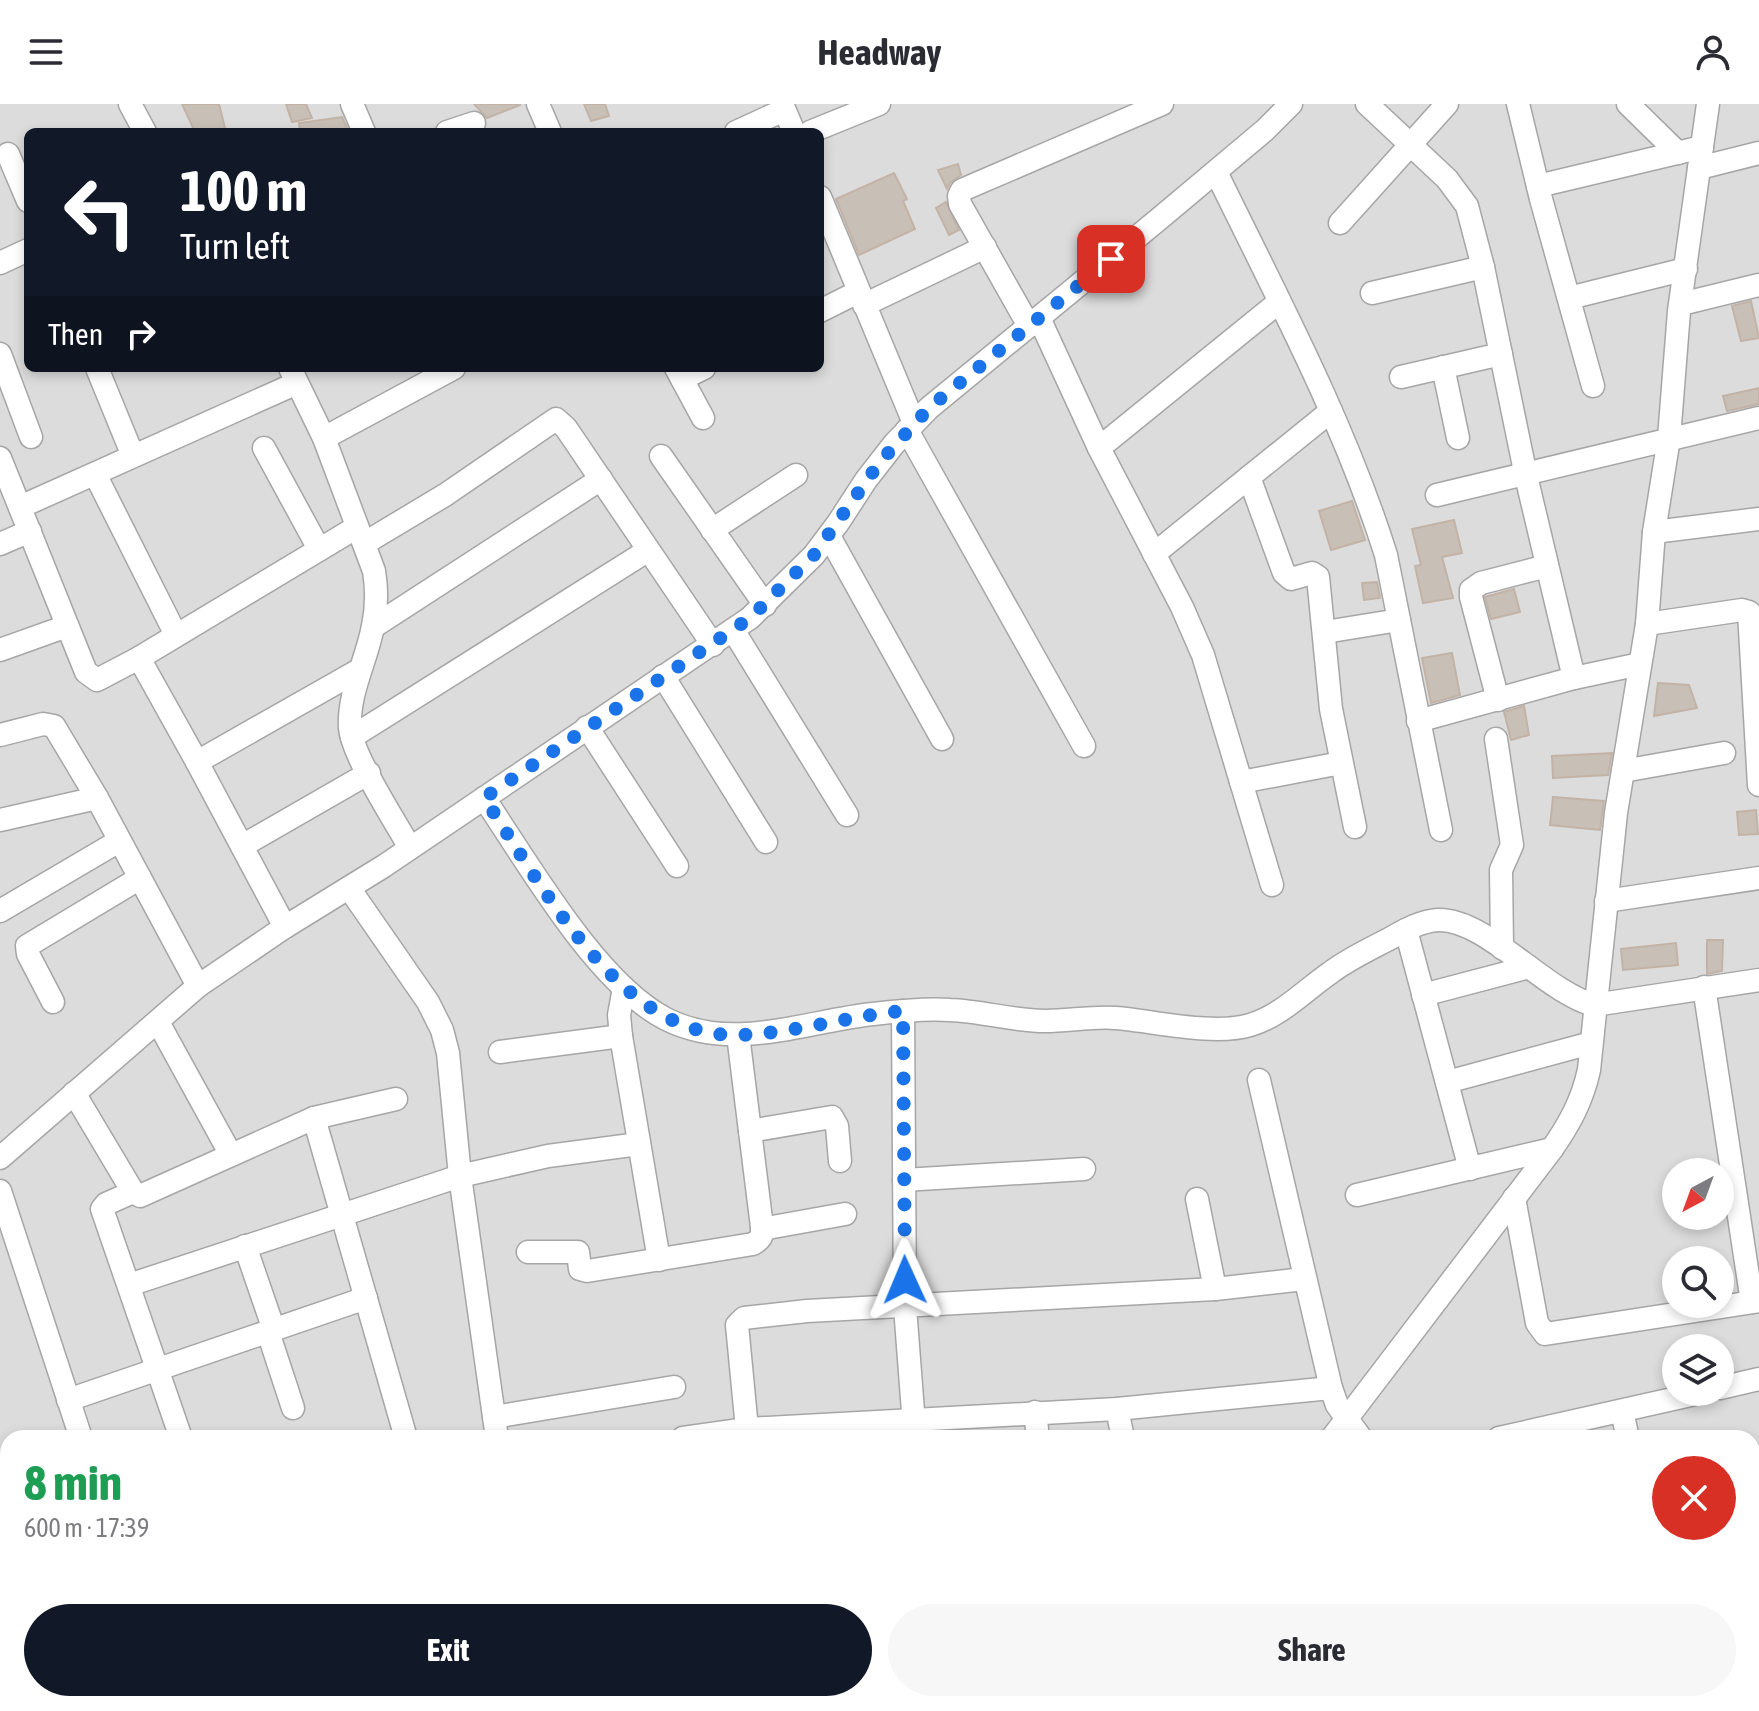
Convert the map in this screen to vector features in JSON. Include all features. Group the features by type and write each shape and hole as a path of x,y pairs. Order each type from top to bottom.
{"street":[{"path":"130,104 143,128"},
{"path":"352,104 362,128"},
{"path":"538,104 548,128"},
{"path":"820,128 879,104"},
{"path":"1162,104 962,190 960,204 1034,322 1182,607 1203,655 1272,885"},
{"path":"0,1158 198,986 713,645 765,605 829,536 866,480 910,427 944,394 1216,172 1291,104"},
{"path":"1367,104 1460,193 1472,220 1526,476 1574,678"},
{"path":"1340,223 1447,104"},
{"path":"1518,104 1593,386"},
{"path":"1628,104 1678,153"},
{"path":"1338,1430 1552,1149 1583,1098 1589,1070 1623,771 1647,624 1654,532 1669,438 1681,304 1708,104"},
{"path":"744,128 783,107 792,128"},
{"path":"459,128 474,123"},
{"path":"1538,186 1678,153 1701,158 1759,153"},
{"path":"8,154 24,192"},
{"path":"1216,172 1331,411 1372,512 1386,555 1441,830"},
{"path":"824,207 910,427 1084,746"},
{"path":"824,310 861,299 985,247"},
{"path":"0,263 24,252"},
{"path":"1372,293 1483,267"},
{"path":"1569,298 1686,269"},
{"path":"1681,304 1759,285"},
{"path":"1099,448 1279,302"},
{"path":"0,354 31,437"},
{"path":"1401,377 1501,354"},
{"path":"1443,367 1458,438"},
{"path":"100,372 133,456"},
{"path":"324,438 447,372"},
{"path":"679,373 703,418"},
{"path":"20,507 133,456 293,376 324,438 361,535 377,588 373,627 359,670 351,714 352,737 410,848"},
{"path":"1154,554 1331,411"},
{"path":"1437,495 1759,418"},
{"path":"0,458 86,672 97,680 319,549 415,515 556,419 566,428 713,645"},
{"path":"264,448 319,549"},
{"path":"661,456 765,605"},
{"path":"95,474 176,635"},
{"path":"712,530 796,475"},
{"path":"1249,477 1284,573 1291,579 1309,573 1318,577 1331,709 1355,827"},
{"path":"373,627 601,479"},
{"path":"1654,532 1759,519"},
{"path":"0,544 30,531"},
{"path":"829,536 942,739"},
{"path":"352,737 647,551"},
{"path":"1498,700 1471,590 1481,583 1547,566"},
{"path":"1647,624 1742,610 1749,612 1759,785"},
{"path":"1325,632 1399,620"},
{"path":"0,650 67,626"},
{"path":"733,630 847,815"},
{"path":"139,658 285,927"},
{"path":"1418,721 1574,678 1640,664"},
{"path":"197,762 359,670"},
{"path":"663,676 766,842"},
{"path":"0,735 43,724 54,726 97,798 198,986"},
{"path":"587,727 677,866"},
{"path":"1496,739 1512,845 1501,870 1502,948"},
{"path":"1623,771 1724,753"},
{"path":"1241,782 1341,763"},
{"path":"242,846 369,773"},
{"path":"0,820 97,798"},
{"path":"484,798 566,919 624,988 653,1011 681,1025 707,1032 738,1035 903,1011 950,1010 1046,1021 1112,1018 1227,1029 1248,1026 1267,1019 1332,971 1406,930 1438,920 1454,921 1502,948 1569,995 1594,1005 1759,980"},
{"path":"0,911 119,841"},
{"path":"53,1002 28,954 27,946 140,878"},
{"path":"1606,901 1759,878"},
{"path":"349,888 428,1002 442,1030 450,1064 460,1176 495,1427 674,1387"},
{"path":"1406,930 1470,1169"},
{"path":"1423,995 1529,967"},
{"path":"1514,1198 1537,1323 1545,1334 1755,1301 1704,987"},
{"path":"624,988 619,1015 621,1036 659,1260"},
{"path":"903,1011 905,1307 914,1429"},
{"path":"158,1022 231,1155"},
{"path":"528,1252 575,1251 580,1254 583,1271 753,1244 760,1240 762,1229 738,1035"},
{"path":"500,1052 621,1036"},
{"path":"1447,1082 1591,1043"},
{"path":"1259,1080 1331,1388 1337,1405 1355,1430"},
{"path":"74,1093 133,1192 144,1196 314,1118 396,1099"},
{"path":"750,1131 832,1117 837,1126 840,1161"},
{"path":"314,1118 404,1430"},
{"path":"129,1285 460,1176 548,1156 639,1144"},
{"path":"1357,1195 1552,1149"},
{"path":"904,1180 1084,1169"},
{"path":"0,1191 78,1430"},
{"path":"133,1192 106,1204 102,1209 178,1430"},
{"path":"1197,1199 1215,1289"},
{"path":"762,1229 845,1214"},
{"path":"245,1246 293,1408"},
{"path":"747,1429 737,1330 739,1321 807,1311 1215,1289 1304,1279"},
{"path":"68,1400 366,1298"},
{"path":"1734,1385 1759,1379"},
{"path":"740,1430 914,1429 1035,1412 1117,1409 1331,1388"},
{"path":"1538,1430 1662,1402"},
{"path":"1117,1409 1121,1430"},
{"path":"1035,1412 1037,1430"},
{"path":"1622,1412 1626,1430"}],"shaded area":[{"path":"0,104 1759,104 1759,1430 0,1430"}],"building":[{"path":"182,104 219,104 225,128 193,128"},
{"path":"286,104 306,104 312,118 292,122"},
{"path":"474,104 520,104 520,105 487,118"},
{"path":"584,104 605,104 609,116 591,121"},
{"path":"342,117 347,128 300,128 299,123"},
{"path":"958,164 961,175 947,189 938,170"},
{"path":"894,173 907,199 903,201 915,229 859,255 836,199"},
{"path":"946,202 959,230 949,235 936,208"},
{"path":"1751,301 1759,338 1741,341 1732,306"},
{"path":"1759,388 1759,404 1727,411 1723,396"},
{"path":"1352,501 1365,540 1331,550 1319,511"},
{"path":"1454,520 1462,553 1442,557 1453,598 1423,603 1415,566 1421,565 1412,529"},
{"path":"1377,582 1380,598 1364,600 1362,583"},
{"path":"1514,589 1520,612 1491,619 1485,597"},
{"path":"1452,653 1460,695 1431,703 1422,658"},
{"path":"1658,683 1689,685 1697,708 1654,716"},
{"path":"1524,706 1529,735 1511,740 1504,712"},
{"path":"1612,753 1608,775 1553,778 1552,756"},
{"path":"1553,797 1604,801 1600,830 1550,825"},
{"path":"1756,810 1758,834 1739,835 1737,812"},
{"path":"1707,940 1723,940 1722,971 1707,974"},
{"path":"1676,943 1678,965 1623,970 1621,949"}],"route":[{"path":"905,1280 903,1011 738,1035 707,1032 663,1017 624,988 599,960 566,919 484,798 750,618 814,555 894,444 929,408 1111,259"}]}
